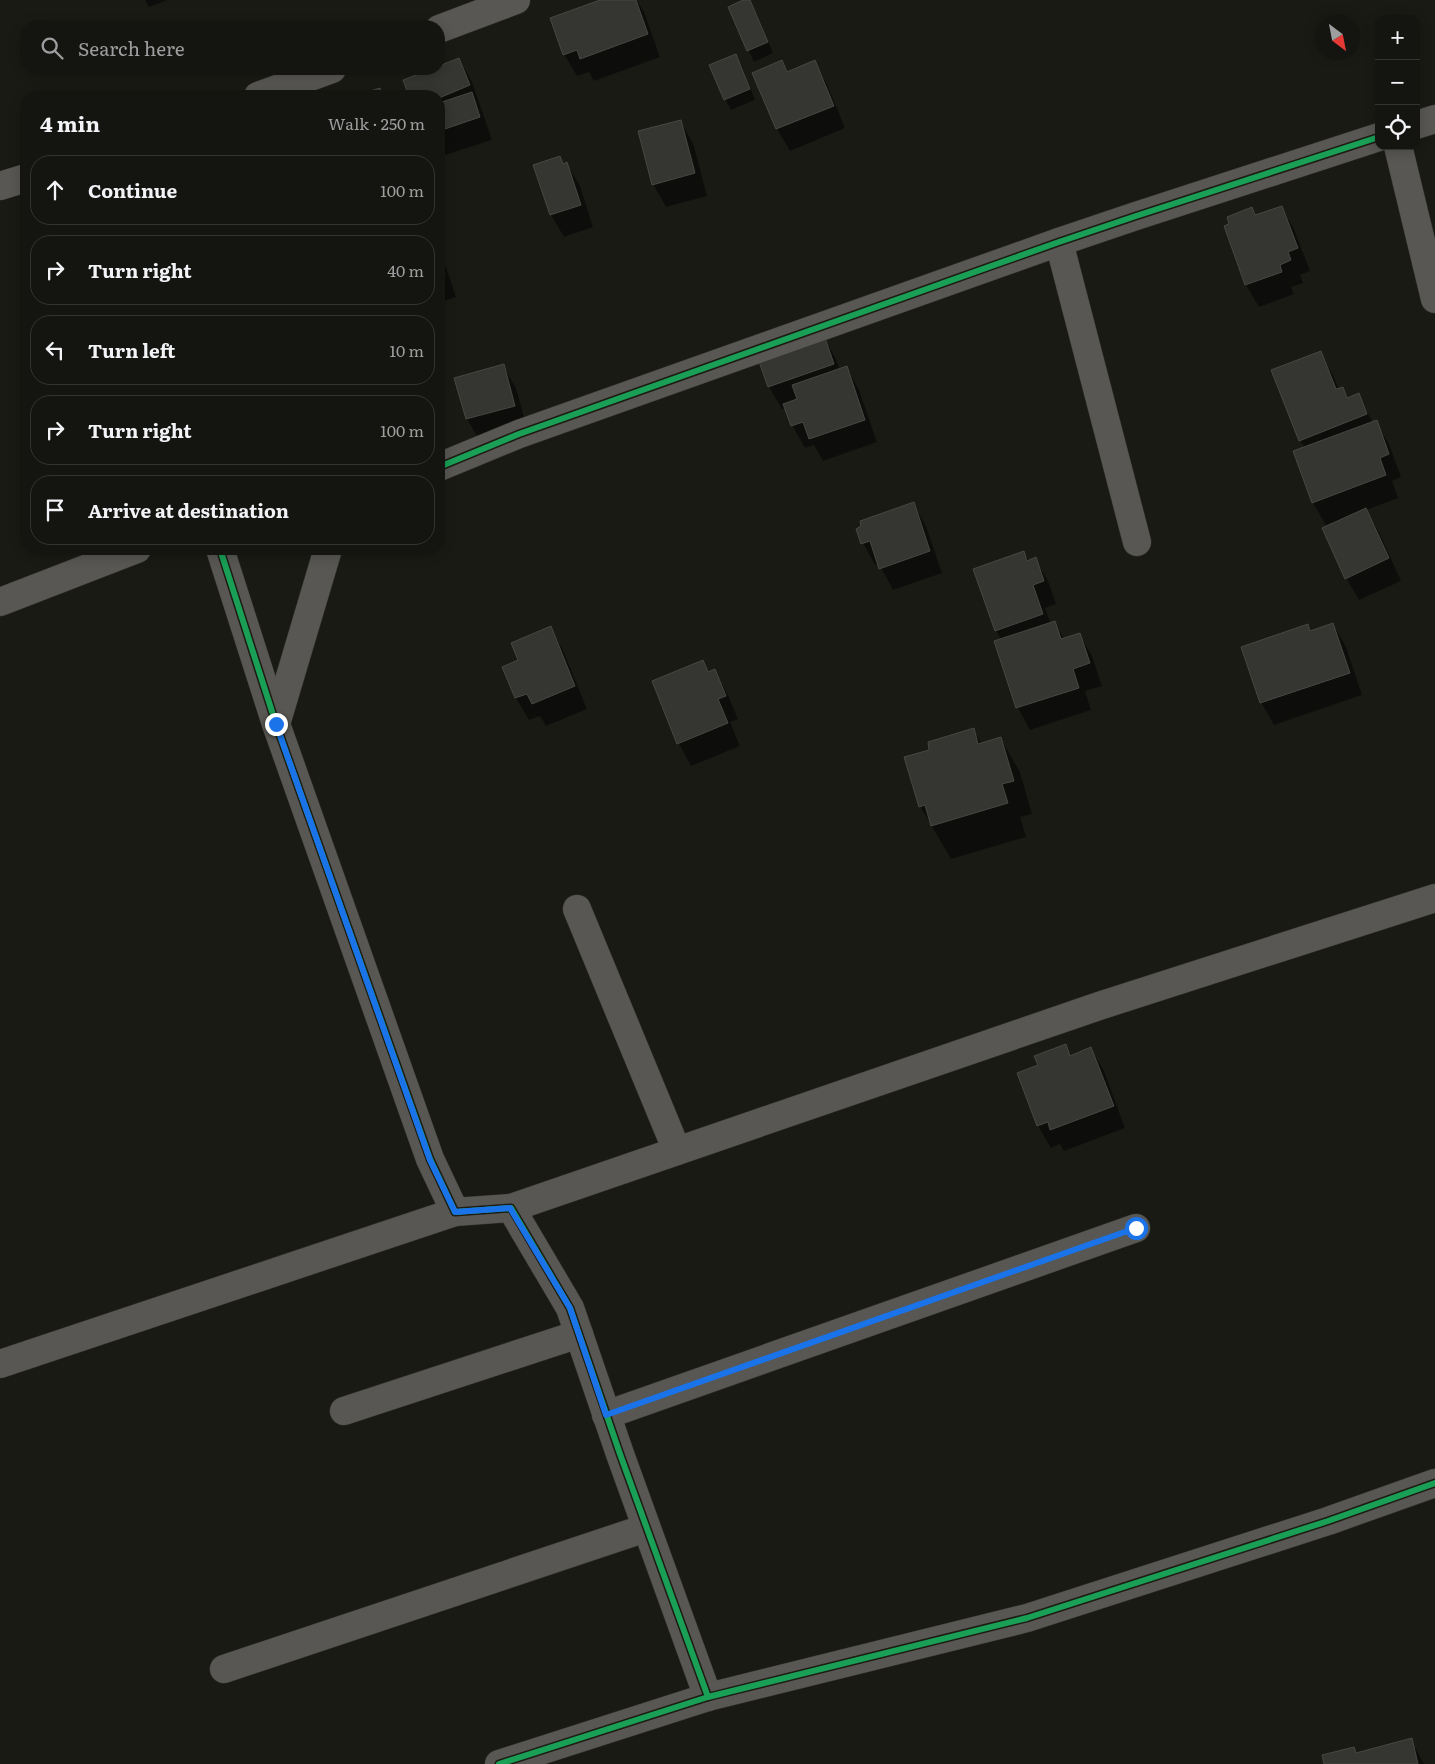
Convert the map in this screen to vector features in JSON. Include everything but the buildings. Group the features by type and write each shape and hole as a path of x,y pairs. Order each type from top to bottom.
{"street":[{"path":"445,27 516,0"},
{"path":"274,90 316,75"},
{"path":"1420,124 1435,119"},
{"path":"445,465 519,434 1059,242 1375,138"},
{"path":"1399,150 1435,300"},
{"path":"0,186 20,180"},
{"path":"1059,242 1137,542"},
{"path":"0,602 121,555"},
{"path":"222,555 276,724 430,1160 455,1212"},
{"path":"276,724 326,555"},
{"path":"0,1364 455,1212 510,1208 1090,1010 1435,898"},
{"path":"577,909 677,1151"},
{"path":"510,1208 570,1308 606,1415 708,1698"},
{"path":"606,1415 1136,1228"},
{"path":"344,1411 579,1334"},
{"path":"499,1764 708,1698 1027,1618 1318,1524 1435,1483"},
{"path":"224,1669 646,1528"}],"cycle path":[{"path":"445,465 519,434 1059,242 1375,138"},
{"path":"222,555 276,724 430,1159 455,1212 511,1208 570,1308 620,1454 708,1697"},
{"path":"499,1764 708,1697 1027,1618 1328,1521 1435,1483"}],"route":[{"path":"276,724 430,1160 455,1212 510,1208 570,1308 606,1415 1136,1228"}]}
